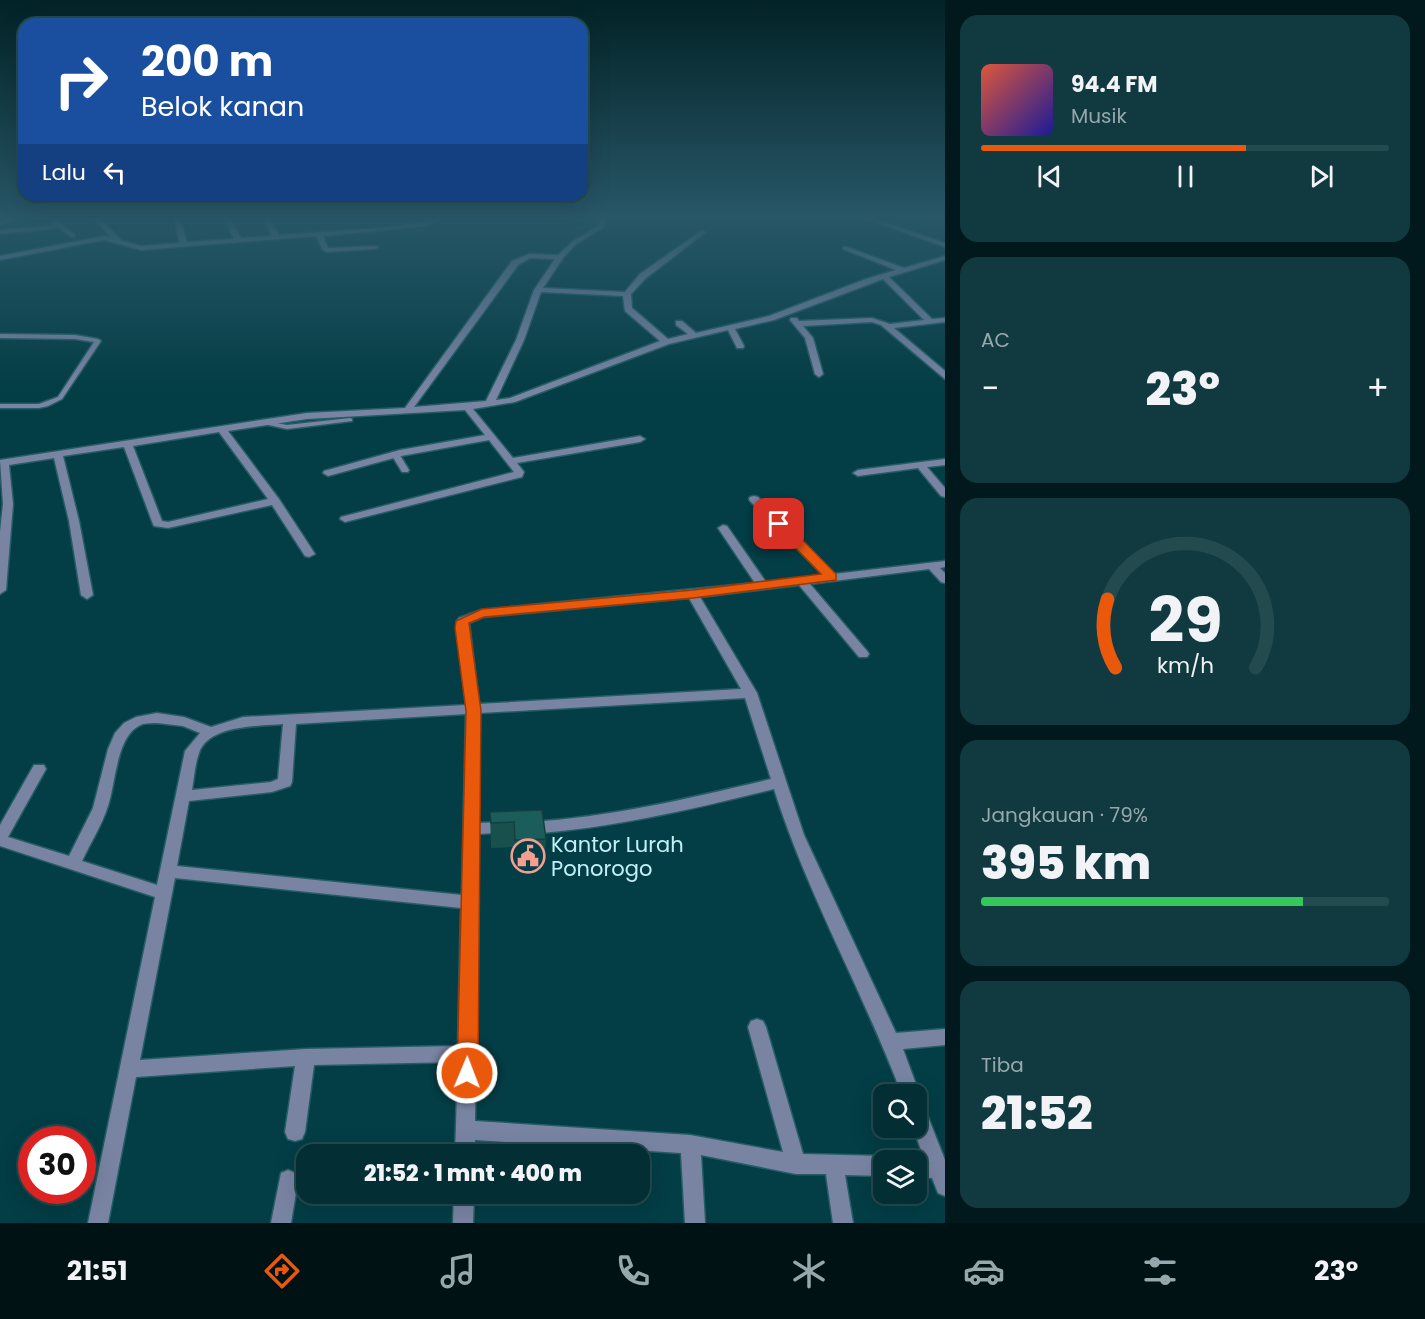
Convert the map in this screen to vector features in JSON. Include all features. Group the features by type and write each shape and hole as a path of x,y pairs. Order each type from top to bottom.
{"street":[{"path":"406,411 506,275"},
{"path":"489,404 520,340 538,290 548,275"},
{"path":"645,275 627,294 628,309 666,342"},
{"path":"0,590 8,504 2,463 266,423 467,407 512,400 666,342 787,313 884,276 940,321"},
{"path":"538,290 627,294"},
{"path":"787,313 809,338 819,374"},
{"path":"797,324 872,321 890,326 940,321"},
{"path":"679,323 694,335"},
{"path":"890,326 945,376"},
{"path":"730,327 740,346"},
{"path":"345,519 518,475 519,472 467,407"},
{"path":"223,431 275,501 309,554"},
{"path":"328,473 395,454 491,436"},
{"path":"510,461 640,439"},
{"path":"128,445 158,524 168,525 275,501"},
{"path":"58,455 74,521 87,595"},
{"path":"858,473 945,462"},
{"path":"920,465 945,495"},
{"path":"754,499 831,577"},
{"path":"723,528 763,586"},
{"path":"465,1144 473,711 463,621 471,615 693,594 938,565 945,580"},
{"path":"802,581 863,654"},
{"path":"693,594 750,693 803,851 891,1042 907,1084"},
{"path":"98,1223 182,796 192,751 198,740 210,732 243,722 473,711 750,693"},
{"path":"74,862 100,808 117,744 125,728 133,721 145,718 168,718 193,724 210,732"},
{"path":"182,796 272,787 285,782 290,719"},
{"path":"39,769 0,839 163,893"},
{"path":"471,829 571,825 678,807 779,782"},
{"path":"169,871 469,902"},
{"path":"757,1027 796,1164"},
{"path":"891,1042 945,1037"},
{"path":"128,1069 306,1057 468,1054"},
{"path":"295,1132 306,1057"},
{"path":"466,1130 690,1144 796,1164 873,1166"},
{"path":"926,1138 941,1177"},
{"path":"690,1144 695,1223"},
{"path":"834,1165 843,1223"},
{"path":"927,1171 941,1177"},
{"path":"281,1223 288,1180"},
{"path":"463,1223 464,1204"}],"lane":[{"path":"0,336 75,337 98,341 60,398 53,403 34,407 0,406"},
{"path":"348,417 355,429"},
{"path":"395,454 405,470"}],"building":[{"path":"542,810 546,839 515,840 514,822 491,823 490,812"}],"place":[{"name":"Kantor Lurah Ponorogo","path":"528,856"}],"route":[{"path":"467,1073 473,711 463,621 471,615 693,594 831,577 779,524"}]}
